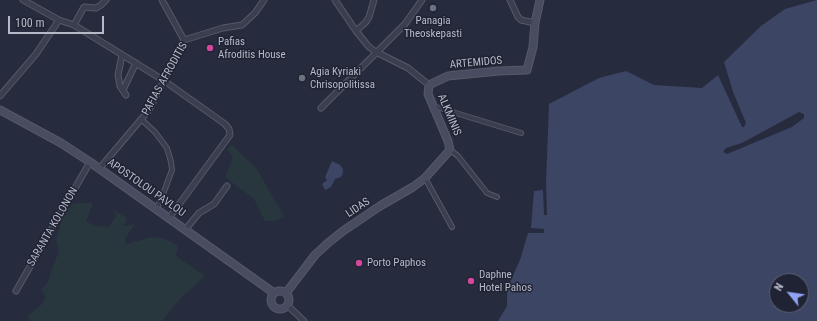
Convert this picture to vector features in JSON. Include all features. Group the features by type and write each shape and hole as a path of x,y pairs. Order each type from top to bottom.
{"main road":[{"path":"535,23 540,0"},
{"name":"ARTEMIDOS","path":"429,85 448,76 527,70 533,47 535,23"},
{"name":"ALKMINIS","path":"429,85 428,94 450,150"},
{"name":"APOSTOLOU PAVLOU","path":"0,110 61,143 90,162 274,293"},
{"name":"LIDAS","path":"286,293 315,255 337,235 425,178 450,150"},
{"path":"279,290 286,293 289,298 287,305 280,309 274,307 270,300 274,293 279,290"}],"street":[{"path":"23,0 59,20 74,25 122,54 163,80 225,124 230,135 170,218"},
{"path":"74,25 84,7 96,8 102,5 106,0"},
{"path":"162,0 184,40"},
{"name":"PAFIAS AFRODITIS","path":"100,169 149,110 184,40 223,28 242,25 255,13 264,0"},
{"name":"ALKMINIS","path":"334,0 356,31 370,47 376,52 408,68 429,85"},
{"path":"356,31 366,22 369,17 374,0"},
{"path":"321,108 405,24 422,0"},
{"path":"510,0 521,20 535,23"},
{"path":"0,96 36,54 59,20"},
{"path":"122,54 118,75 120,86 125,92 136,63"},
{"path":"433,106 521,133"},
{"path":"142,120 155,132 167,148 172,162 172,170 156,209"},
{"name":"ALKMINIS","path":"450,150 458,156 487,193 497,197"},
{"name":"SARANTA KOLONON","path":"16,291 90,162"},
{"path":"425,178 452,227"},
{"path":"185,230 199,213 214,204 227,186"},
{"path":"287,305 304,321"}],"shaded area":[{"path":"231,144 256,168 284,216 275,221 265,221 254,199 225,177 233,157 227,150"},
{"path":"93,203 86,221 97,227 103,226 108,228 116,216 115,211 127,218 123,226 136,223 125,238 126,244 152,237 164,238 178,246 176,256 205,276 179,300 162,321 30,321 28,316 41,305 46,297 41,290 47,283 59,251 56,240 63,216 72,204"}],"water":[{"path":"817,0 817,321 498,321 507,306 507,289 520,260 528,233 544,233 544,229 531,228 534,191 543,190 544,215 547,215 546,182 549,104 599,78 626,71 654,85 702,88 718,75 742,127 744,127 746,123 733,92 724,62 761,26 785,9"},
{"path":"332,161 340,165 343,169 343,173 341,177 335,179 331,187 325,190 322,184 327,180 325,177"}],"pier":[{"path":"799,112 804,114 804,118 792,127 727,154 723,152 726,148 742,143"}],"place":[{"name":"Panagia Theoskepasti","path":"433,8"},
{"name":"Pafias Afroditis House","path":"210,48"},
{"name":"Agia Kyriaki Chrisopolitissa","path":"302,78"},
{"name":"Porto Paphos","path":"359,263"},
{"name":"Daphne Hotel Pahos","path":"471,281"}]}
